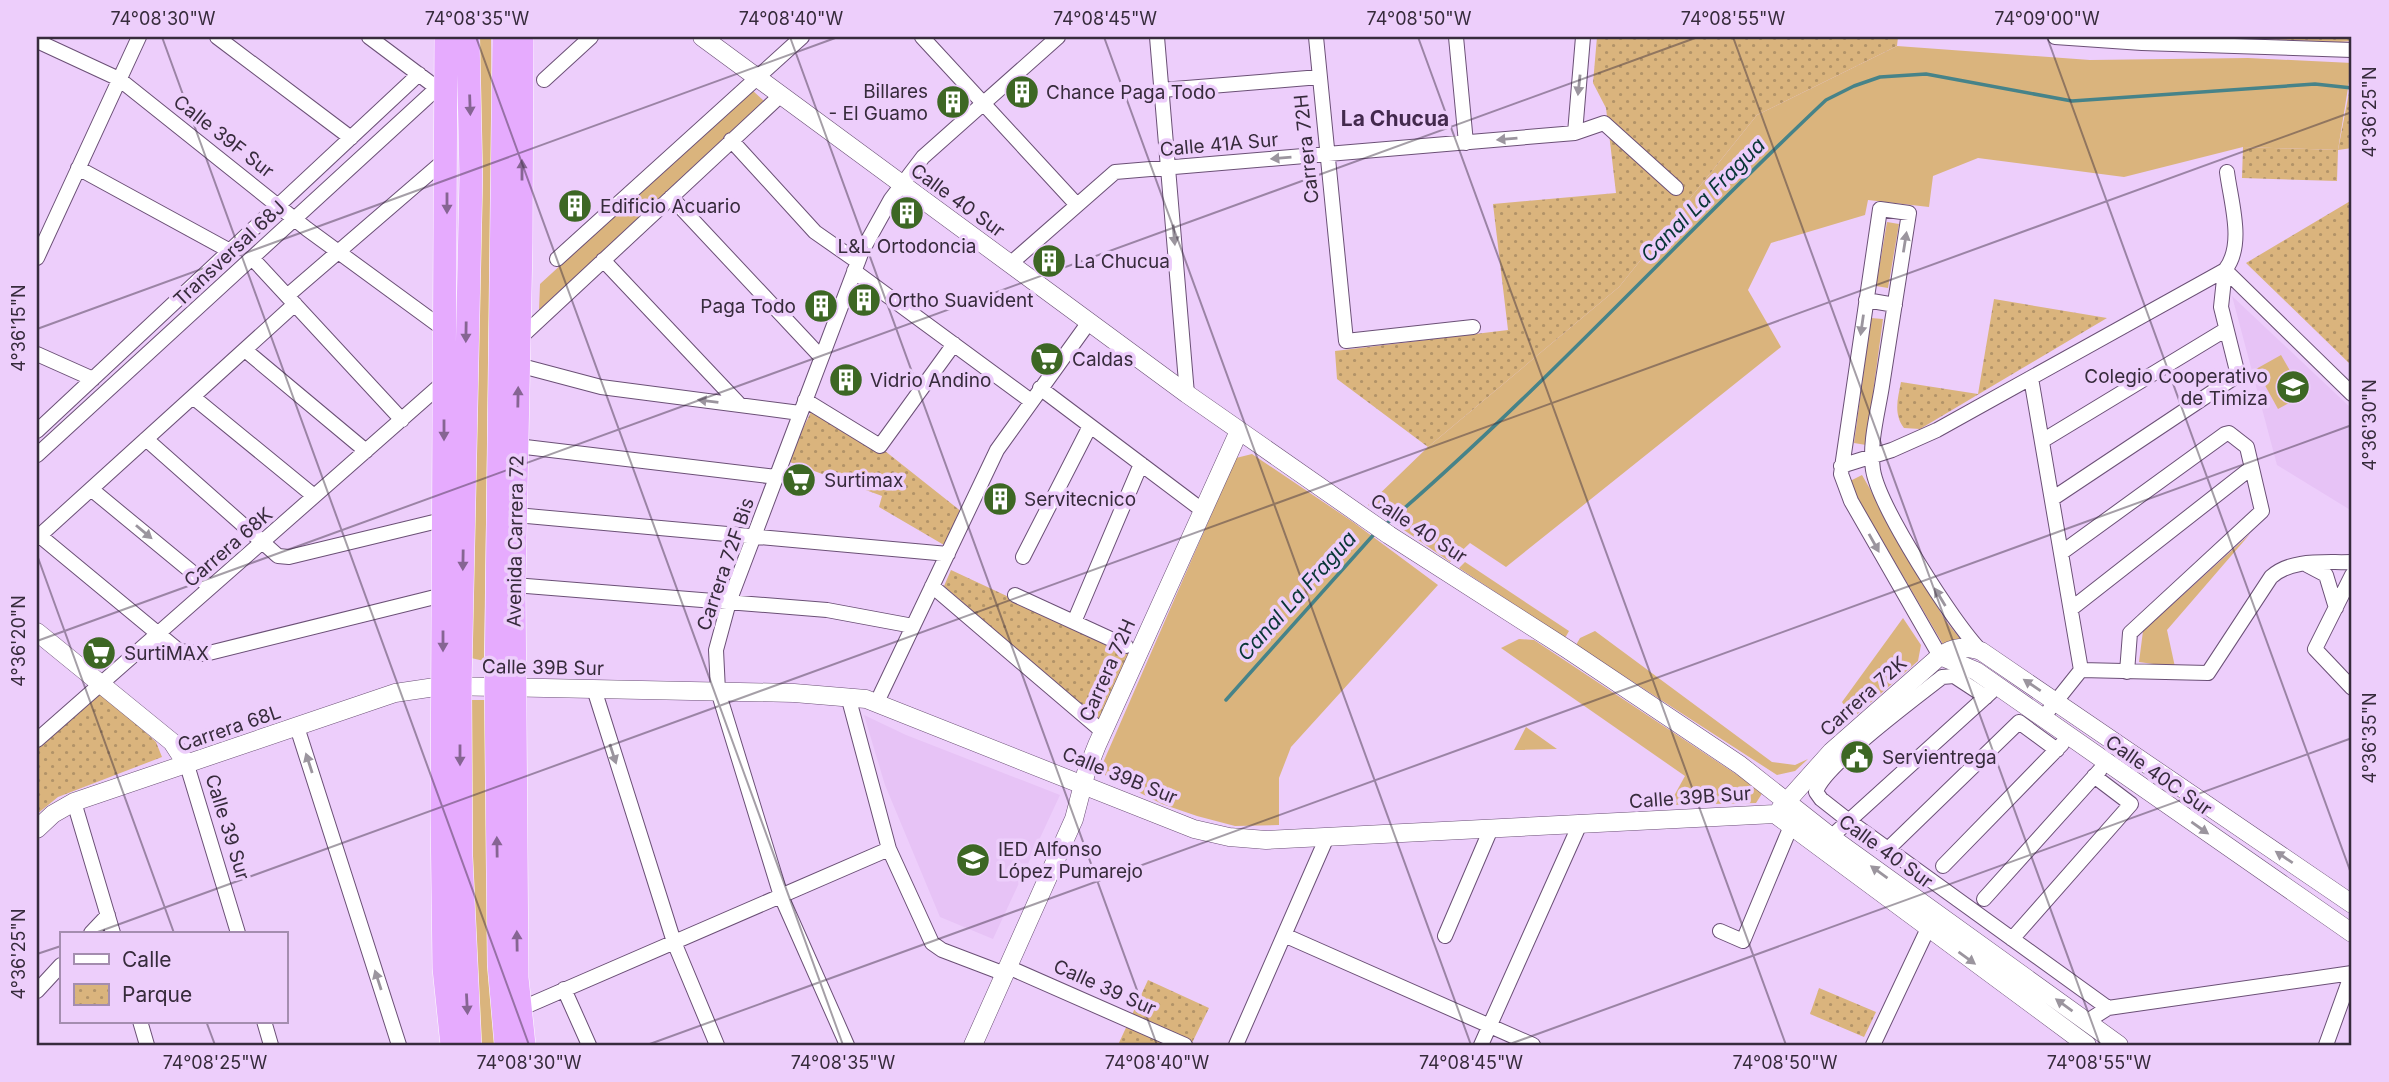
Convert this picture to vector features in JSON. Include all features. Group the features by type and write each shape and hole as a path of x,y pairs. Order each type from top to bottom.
{"highway":[{"path":"446,37 442,84 447,158 443,595 461,856 453,1044"},
{"path":"451,686 469,249 468,37"},
{"name":"Avenida Carrera 72","path":"504,37 496,465 520,1009 524,1045"},
{"name":"Avenida Carrera 72","path":"506,1045 499,965 505,687 514,585 516,514 522,37"},
{"path":"445,296 469,249"},
{"path":"496,465 516,514"}],"street":[{"path":"37,258 139,37"},
{"path":"217,37 351,138"},
{"path":"369,37 419,74 442,84"},
{"path":"544,80 591,37"},
{"name":"Calle 40 Sur","path":"702,37 1239,431 1389,535 1740,765 1780,808 1794,834 2087,1045"},
{"path":"557,259 802,37"},
{"path":"922,37 1077,205 1010,264"},
{"name":"Carrera 72F Bis","path":"847,1045 780,896 718,691 716,650 729,602 856,267 901,184 923,157 1058,37"},
{"path":"1157,37 1187,394"},
{"name":"Carrera 72H","path":"1316,37 1346,341 1473,327"},
{"path":"1456,37 1466,143"},
{"path":"1575,134 1583,37"},
{"path":"2055,37 2198,41 2352,50"},
{"name":"Calle 39F Sur","path":"37,41 119,79 338,252 445,330"},
{"name":"Transversal 68J","path":"37,431 419,74"},
{"path":"1162,90 1320,77"},
{"name":"Transversal 68J","path":"37,455 442,84"},
{"path":"519,339 780,95"},
{"name":"Calle 41A Sur","path":"1077,205 1115,172 1575,134 1604,123 1676,188"},
{"path":"731,141 815,232 954,344 1031,401"},
{"path":"443,595 205,654 179,650 38,537 245,349 338,252 447,158"},
{"path":"78,168 230,251"},
{"path":"1841,466 1916,441 2225,270 2233,260 2236,244 2227,172"},
{"path":"671,197 821,358"},
{"path":"1940,656 1842,482 1841,466 1880,209 1909,213 1872,456 1873,471 1880,493 1956,623 1981,651"},
{"path":"252,258 402,420"},
{"path":"603,260 740,405"},
{"path":"2052,499 2238,375 2221,307 2225,270"},
{"path":"2225,270 2352,394"},
{"path":"1866,300 1895,305"},
{"path":"877,702 997,450 1089,322"},
{"path":"2042,441 2225,330"},
{"path":"519,365 601,387 740,405 803,406 880,446 954,344"},
{"path":"245,349 366,451"},
{"path":"37,354 93,379"},
{"path":"2031,379 2081,670 2043,719"},
{"name":"Carrera 68K","path":"38,735 100,684 444,382"},
{"path":"1040,388 1202,510"},
{"path":"193,397 314,496"},
{"path":"1023,557 1090,426"},
{"name":"Carrera 72H","path":"973,1045 1074,820 1083,783 1103,732 1239,431"},
{"path":"2061,553 2225,434 2229,433 2247,447 2263,508 2130,633 2127,672"},
{"path":"146,439 260,544 278,556 289,557 442,520"},
{"path":"517,446 776,477"},
{"path":"1074,622 1141,464"},
{"path":"2071,609 2251,468"},
{"path":"91,489 210,587"},
{"path":"516,514 947,554"},
{"path":"2081,670 2202,675 2213,668 2271,577 2281,568 2352,562"},
{"path":"2305,564 2326,575 2336,608"},
{"path":"2352,575 2315,649 2352,688"},
{"path":"514,585 827,610 913,626"},
{"path":"932,586 1103,732"},
{"path":"1015,595 1126,646"},
{"name":"Calle 39 Sur","path":"37,632 172,743 187,765 238,932"},
{"name":"Carrera 72K","path":"1818,796 1816,788 1819,783 1918,686 1940,656 1961,647 1981,651"},
{"name":"Calle 40C Sur","path":"1981,651 2345,899"},
{"name":"Calle 40C Sur","path":"1940,656 1967,666 1992,691 2043,719 2063,743"},
{"name":"Carrera 72K","path":"1780,808 1831,752 1918,686 1948,674 1992,691"},
{"name":"Calle 39B Sur","path":"451,686 848,696 877,702 1211,834 1266,840 1578,826 1780,808"},
{"name":"Carrera 68L","path":"37,830 53,814 74,802 395,693 451,686"},
{"path":"594,689 674,942 717,1045"},
{"path":"1831,837 1992,691"},
{"path":"520,1009 890,849 848,696"},
{"name":"Calle 40C Sur","path":"1888,849 2019,722 2063,743 2100,770 2352,933"},
{"path":"298,727 399,1045"},
{"path":"1943,866 2063,743"},
{"path":"1984,899 2100,770"},
{"name":"Calle 40C Sur","path":"2012,939 2131,804 2100,770"},
{"name":"Calle 40 Sur","path":"1818,796 2108,1008"},
{"path":"74,802 113,932"},
{"name":"Calle 40 Sur","path":"1780,808 1831,837 2119,1045"},
{"path":"1481,1045 1578,826"},
{"path":"1445,936 1490,831"},
{"path":"1720,931 1743,942 1794,834"},
{"path":"1236,1045 1327,837"},
{"name":"Calle 39 Sur","path":"890,849 932,943 942,950 1007,970 1185,1045"},
{"path":"2324,914 2345,899"},
{"path":"1873,1045 1935,913"},
{"path":"92,932 108,915"},
{"path":"1284,935 1533,1045"},
{"path":"37,991 60,966"},
{"path":"2086,1021 2108,1008 2352,973 2326,1045"},
{"path":"565,989 589,1045"},
{"path":"140,1023 144,1043"},
{"path":"265,1023 271,1045"}],"shaded area":[{"name":"Colegio Cooperativo de Timiza","path":"2232,296 2352,409 2352,511 2277,465"},
{"name":"IED Alfonso López Pumarejo","path":"864,715 906,735 1060,795 993,939 940,917 885,785"}],"green space":[{"path":"477,37 491,37 492,110 484,661 467,657"},
{"path":"1597,37 1898,37 1897,46 1757,115 1619,287 1428,447 1337,379 1335,351 1508,330 1493,204 1616,193 1606,108 1593,83"},
{"path":"2206,37 2352,37 2352,41 2340,42"},
{"path":"1897,46 2090,60 2248,58 2352,63 2338,150 2243,147 2124,177 1978,158 1933,176 1929,207 1868,200 1865,215 1771,243 1748,290 1781,347 1506,567 1470,543 1450,562 1368,505 1428,447 1619,287 1757,115"},
{"path":"2352,77 2352,148 2338,150"},
{"path":"752,90 765,102 539,310 540,284"},
{"path":"2243,147 2338,150 2337,181 2242,178"},
{"path":"2352,200 2352,366 2246,263"},
{"path":"1887,222 1899,224 1888,288 1876,286"},
{"path":"1994,299 2107,318 1920,429 1904,428 1897,412 1901,382 1978,394"},
{"path":"1871,318 1883,319 1866,445 1854,443"},
{"path":"2281,355 2304,395 2278,409 2256,369"},
{"path":"811,412 885,451 962,512 944,545 879,507 882,496 787,461"},
{"path":"1252,454 1353,522 1438,585 1291,747 1279,778 1279,825 1235,826 1162,804 1099,772 1236,458"},
{"path":"1862,475 1945,620 1962,641 1944,646 1848,482"},
{"path":"2250,534 2167,630 2175,667 2139,662 2143,631"},
{"path":"1465,562 1569,631 1565,638 1459,568"},
{"path":"951,570 1129,653 1099,722 944,586"},
{"path":"1903,618 1921,645 1918,661 1853,718 1842,702"},
{"path":"1595,631 1772,762 1795,765 1808,759 1795,771 1777,775 1576,645 1580,638"},
{"path":"1519,639 1534,640 1763,792 1756,803 1669,805 1685,776 1501,648"},
{"path":"99,690 156,742 162,757 58,797 37,814 37,745"},
{"path":"466,700 485,700 496,1045 476,1045"},
{"path":"1526,727 1557,749 1514,750"},
{"path":"1148,980 1209,1008 1191,1045 1118,1045"},
{"path":"1819,988 1876,1012 1864,1037 1810,1014"}],"waterway":[{"name":"Canal La Fragua","path":"1385,525 1553,369 1826,100 1854,86 1880,77 1926,74 2072,101 2315,84 2352,88"},
{"name":"Canal La Fragua","path":"1226,700 1376,532"}],"place":[{"name":"Chance Paga Todo","path":"1022,92"},
{"name":"Billares - El Guamo","path":"953,102"},
{"name":"Edificio Acuario","path":"575,206"},
{"name":"L&L Ortodoncia","path":"907,213"},
{"name":"La Chucua","path":"1049,261"},
{"name":"Ortho Suavident","path":"864,300"},
{"name":"Paga Todo","path":"821,306"},
{"name":"Caldas","path":"1047,359"},
{"name":"Vidrio Andino","path":"846,380"},
{"name":"Colegio Cooperativo de Timiza","path":"2293,387"},
{"name":"Surtimax","path":"799,480"},
{"name":"Servitecnico","path":"1000,499"},
{"name":"SurtiMAX","path":"99,653"},
{"name":"Servientrega","path":"1857,757"},
{"name":"IED Alfonso López Pumarejo","path":"973,860"}],"district":[{"name":"La Chucua","path":"1395,119"}]}
